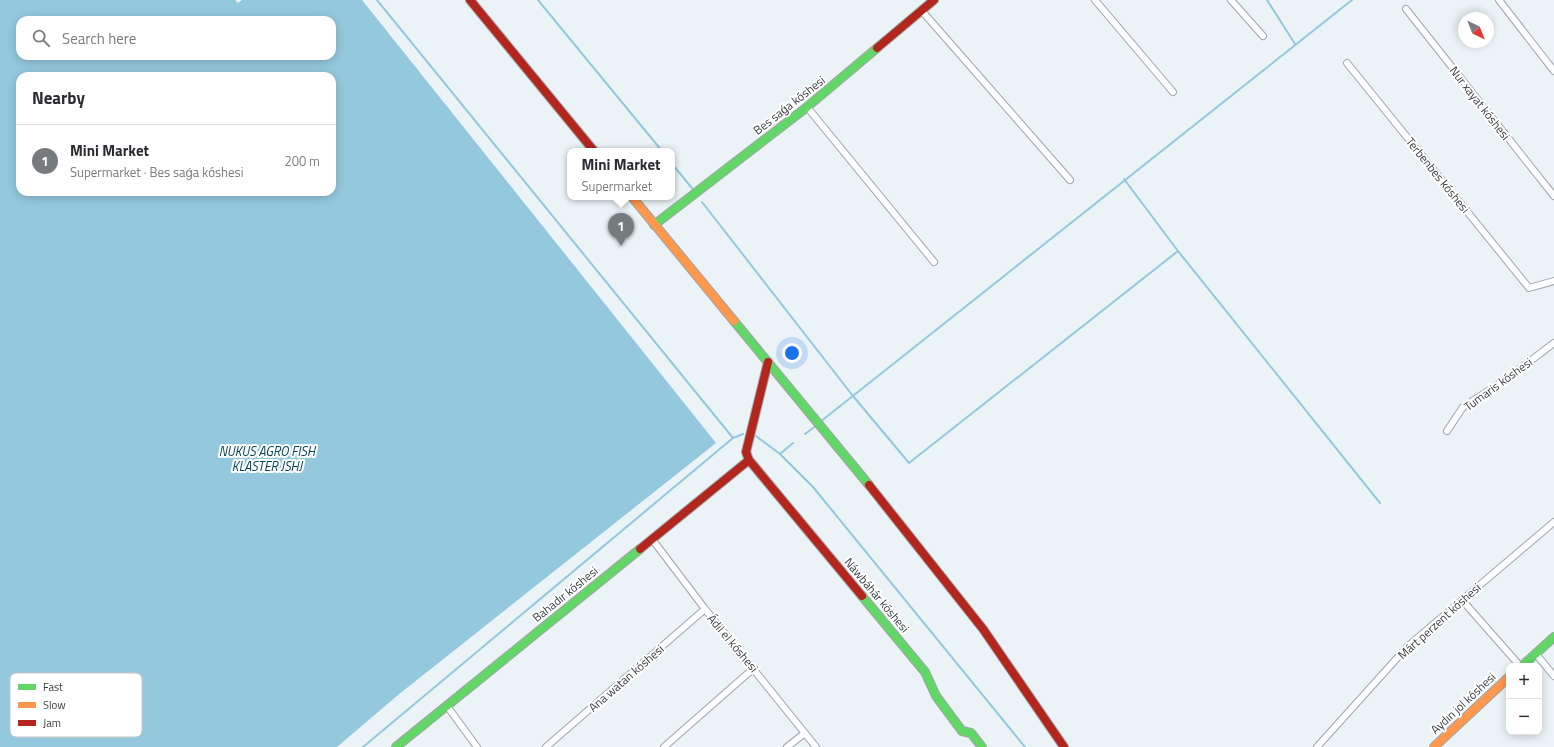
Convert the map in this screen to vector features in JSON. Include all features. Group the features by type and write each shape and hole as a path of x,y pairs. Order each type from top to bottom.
{"street":[{"path":"470,0 592,148"},
{"name":"Bes saǵa kóshesi","path":"654,225 807,107 934,0"},
{"path":"1095,0 1173,92"},
{"path":"1231,0 1263,36"},
{"path":"1499,0 1554,71"},
{"name":"Nur xayat kóshesi","path":"1406,9 1554,196"},
{"path":"922,11 1070,180"},
{"name":"Terbenbes kóshesi","path":"1347,63 1529,288 1554,282"},
{"path":"807,107 934,262"},
{"path":"634,200 837,446 983,629 1064,747"},
{"name":"Tumaris kóshesi","path":"1447,431 1463,407 1505,380 1554,343"},
{"path":"749,460 746,452 768,362"},
{"name":"Bahadır kóshesi","path":"396,747 749,460"},
{"name":"Náwbáhár kóshesi","path":"749,460 925,672 936,696 962,731 971,733 978,739 982,747"},
{"name":"Márt perzent kóshesi","path":"1317,747 1408,646 1554,522"},
{"name":"Ádil el kóshesi","path":"652,539 705,609 754,668 816,747"},
{"path":"1462,600 1518,663"},
{"name":"Ana watan kóshesi","path":"546,747 705,609"},
{"path":"1525,663 1554,637"},
{"path":"1536,654 1554,676"},
{"path":"664,747 754,668"},
{"name":"Aydın jol kóshesi","path":"1434,747 1506,680"},
{"path":"447,706 477,747"},
{"path":"787,747 805,733"}],"water":[{"name":"NUKUS AGRO FISH KLASTER JSHJ","path":"0,0 235,0 238,3 242,0 362,0 716,443 398,695 337,747 0,747"}],"waterway":[{"path":"377,0 733,438"},
{"path":"538,0 660,148"},
{"path":"1267,0 1295,44"},
{"path":"820,422 1352,0"},
{"path":"675,168 692,188"},
{"path":"1124,179 1178,251"},
{"path":"702,202 853,396 909,463 1178,251 1380,503"},
{"path":"805,434 817,425"},
{"path":"363,747 733,438 743,434"},
{"path":"756,436 780,454"},
{"path":"793,443 780,454 813,487 1025,747"}],"traffic: fast":[{"path":"654,225 807,107 877,48"},
{"path":"734,321 869,485"},
{"path":"396,747 640,549"},
{"path":"862,596 925,672 936,696 962,731 971,733 982,747"},
{"path":"1525,663 1554,637"}],"traffic: slow":[{"path":"634,200 734,321"},
{"path":"1434,747 1506,680"}],"traffic: jam":[{"path":"470,0 592,148"},
{"path":"877,48 934,0"},
{"path":"768,362 746,452 749,460 862,596"},
{"path":"640,549 749,460"},
{"path":"869,485 983,629 1064,747"}],"place":[{"name":"Mini Market","path":"621,246"}]}
